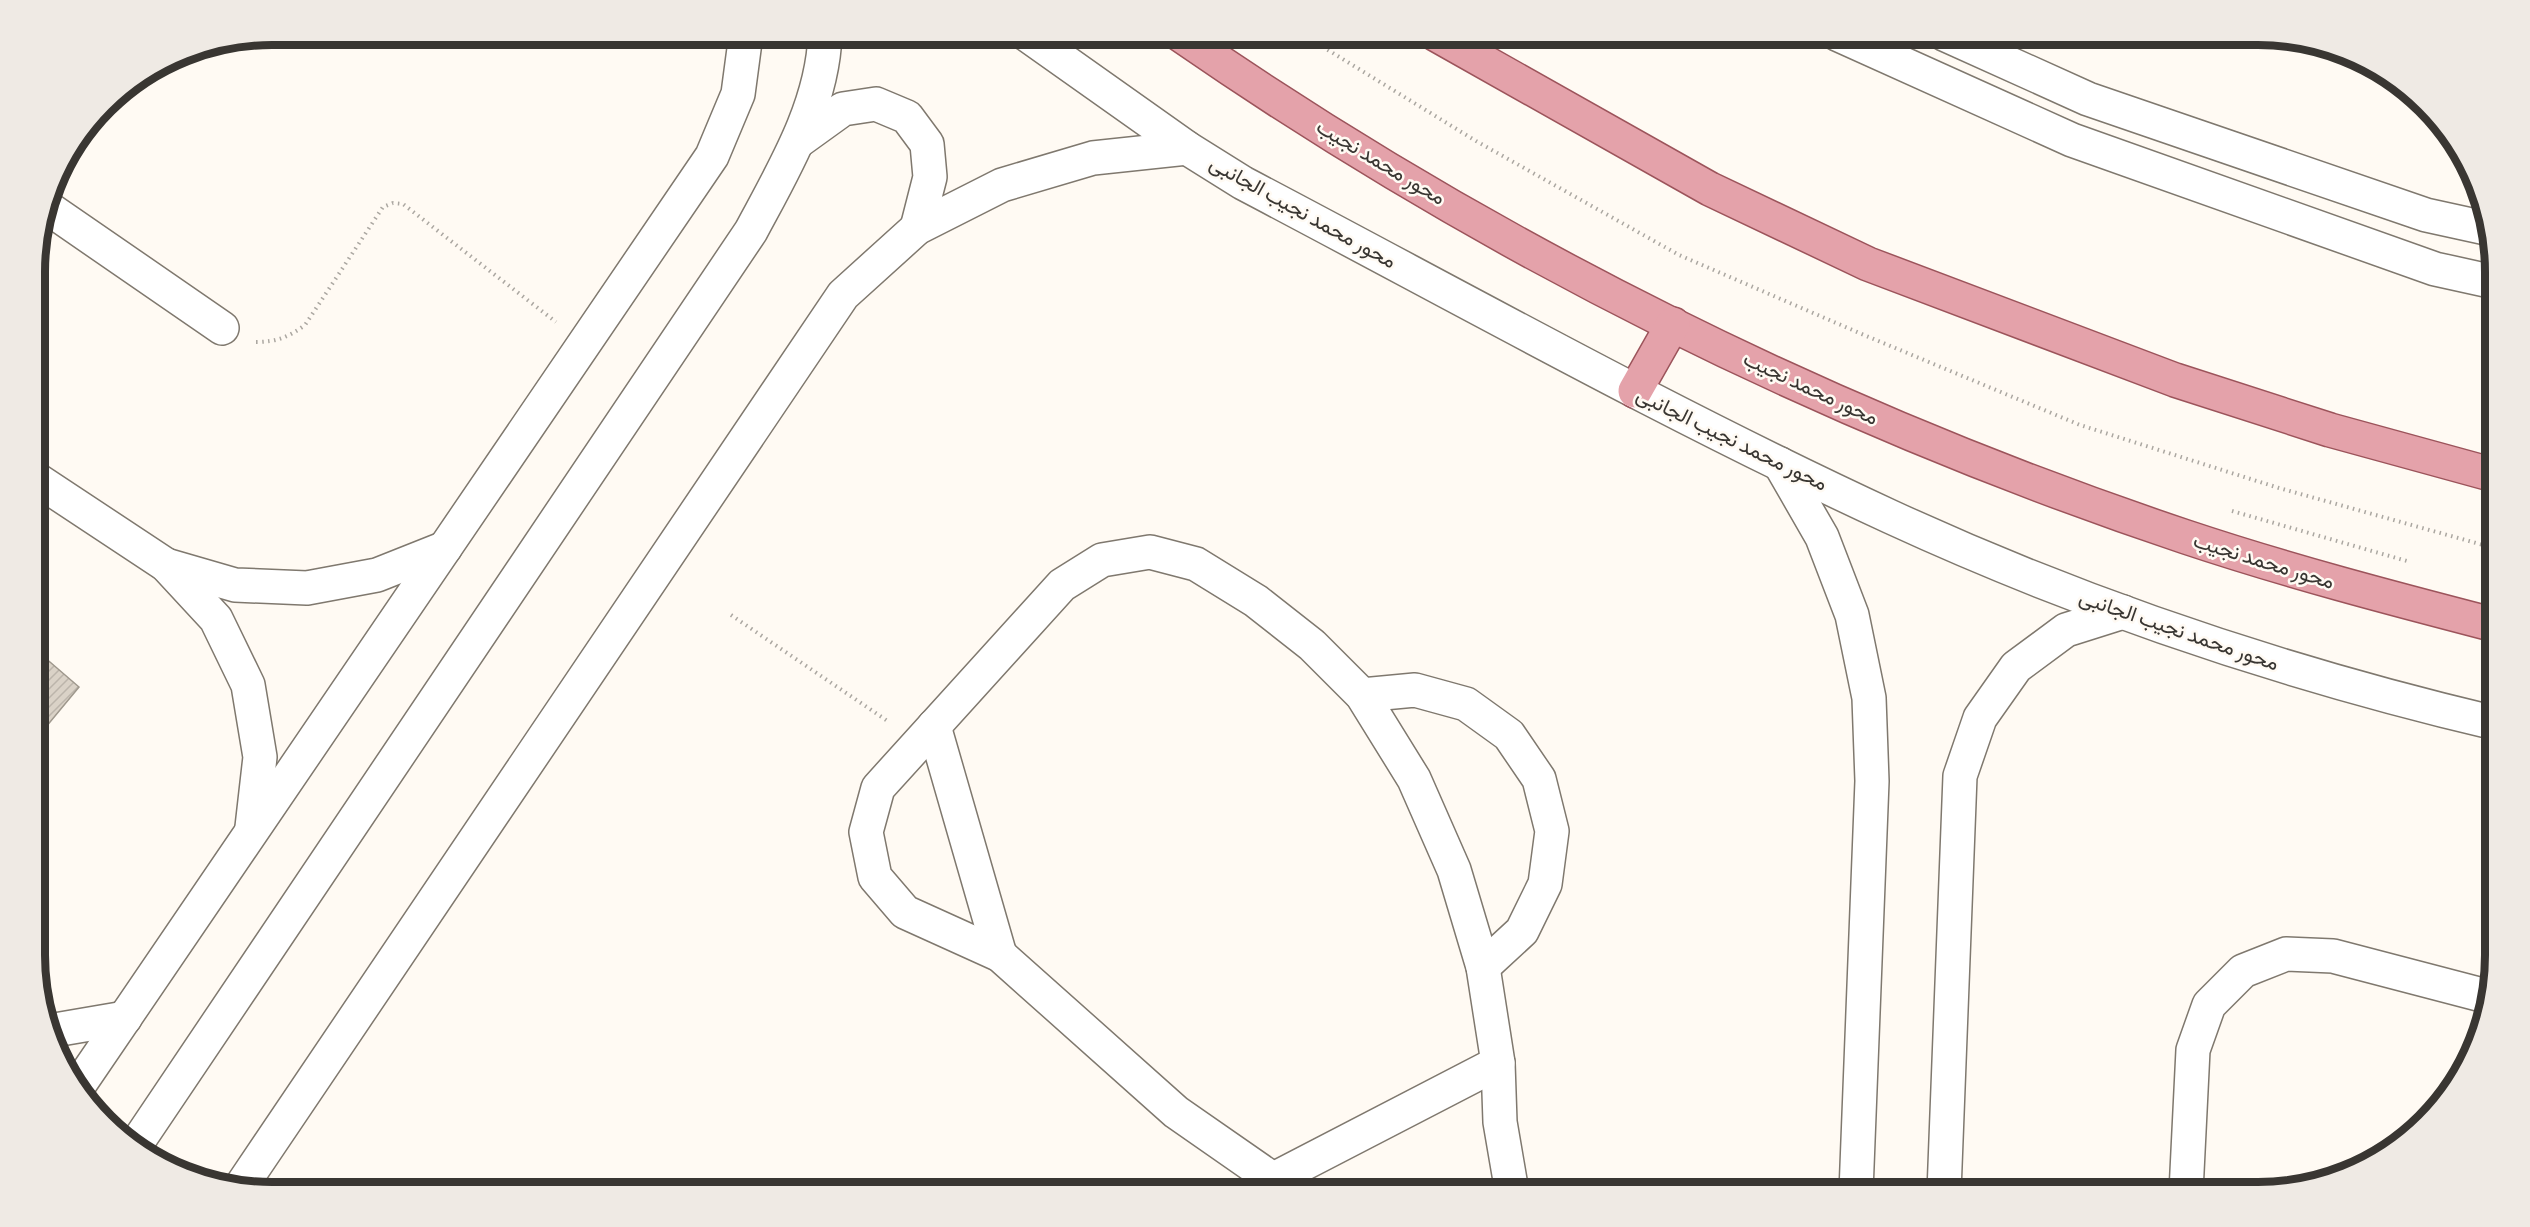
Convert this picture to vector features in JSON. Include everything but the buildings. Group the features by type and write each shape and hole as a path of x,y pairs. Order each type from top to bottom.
{"main road":[{"name":"محور محمد نجيب","path":"1196,45 1369,157 1519,244 1673,324 1840,404 2012,474 2187,537 2365,591 2485,623"},
{"path":"1455,45 1710,189 1868,264 2175,380 2330,430 2485,473"},
{"path":"1635,392 1673,324"}],"street":[{"path":"82,1080 712,156 738,94 745,45"},
{"path":"140,1139 751,231 800,140 825,56 825,45"},
{"name":"محور محمد نجيب الجانبى","path":"1042,45 1187,148 1243,183 1635,392 1780,464 2007,567 2123,612 2274,664 2485,721"},
{"path":"1861,45 2072,140 2435,269 2485,280"},
{"path":"1968,45 2088,99 2426,215 2481,227"},
{"path":"800,140 843,109 876,104 907,117 927,144 930,177 916,228"},
{"path":"245,1180 843,295 916,228 1002,185 1093,158 1187,148"},
{"path":"54,212 222,328"},
{"path":"1780,464 1822,537 1852,615 1869,698 1872,781 1856,1182"},
{"path":"45,485 166,565 216,619 248,685 260,757 252,832"},
{"path":"166,565 235,585 307,588 377,575 445,548"},
{"path":"1275,1182 1176,1112 1000,955 905,912 875,877 866,832 878,788 1062,585 1102,560 1150,552 1196,564 1256,601 1312,645 1362,695 1414,779 1454,870 1483,967 1498,1063 1500,1122 1510,1182"},
{"path":"1944,1182 1960,776 1980,718 2016,667 2066,630 2123,612"},
{"path":"1362,695 1415,690 1466,704 1509,735 1539,779 1552,831 1545,884 1522,931 1483,967"},
{"path":"927,734 1000,955"},
{"path":"2186,1182 2193,1050 2209,1005 2242,971 2286,954 2333,956 2482,995"},
{"path":"58,1030 125,1018"},
{"path":"1288,1182 1498,1063"}],"path":[{"path":"1320,45 1476,141 1679,255 1864,335 2080,425 2279,488 2485,545"},
{"path":"222,328 238,337 255,342 273,342 290,336 305,325 383,207 387,204 398,203 412,211 584,344"},
{"path":"2222,507 2411,562"},
{"path":"730,615 927,734"}]}
